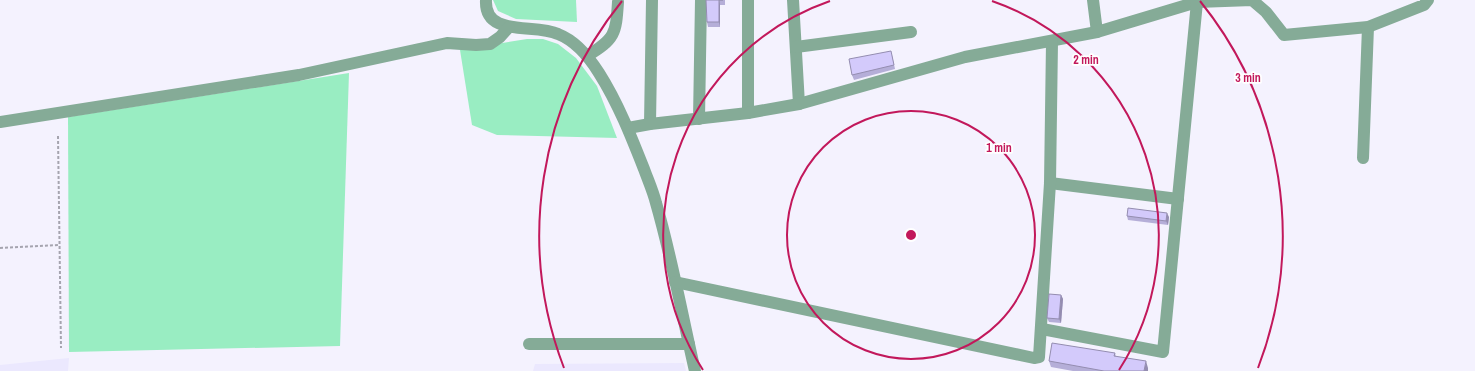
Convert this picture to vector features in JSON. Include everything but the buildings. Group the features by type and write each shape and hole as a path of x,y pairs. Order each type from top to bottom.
{"street":[{"path":"486,0 485,10 491,20 509,27 538,28 557,33 570,39 587,56 599,72 628,128 656,202 695,371"},
{"path":"650,124 652,0"},
{"path":"699,119 701,0"},
{"path":"748,0 748,113"},
{"path":"794,0 799,104"},
{"path":"1094,0 1097,32"},
{"path":"628,128 650,124 748,113 799,104 965,57 1052,42 1097,32 1198,2 1252,0 1266,12 1284,35 1368,27 1424,5 1428,0"},
{"path":"587,56 602,47 613,35 617,27 618,2"},
{"path":"1042,329 1163,352 1198,2"},
{"path":"0,122 299,75 447,43 476,45 490,44 500,37 509,27"},
{"path":"1363,158 1368,27"},
{"path":"796,47 912,32"},
{"path":"675,282 1034,358 1040,356 1050,182 1052,42"},
{"path":"1050,182 1178,199"},
{"path":"529,344 689,344"}],"path":[{"path":"58,136 61,348"},
{"path":"0,248 59,245"}],"shaded area":[{"path":"69,358 68,371 0,371 0,365"},
{"path":"684,363 686,371 533,371 535,364"}],"green space":[{"path":"493,0 576,0 577,22 516,19 498,11"},
{"path":"527,39 543,39 558,44 576,58 597,86 617,138 497,135 472,125 460,50"},
{"path":"349,73 340,346 69,352 68,117"}]}
